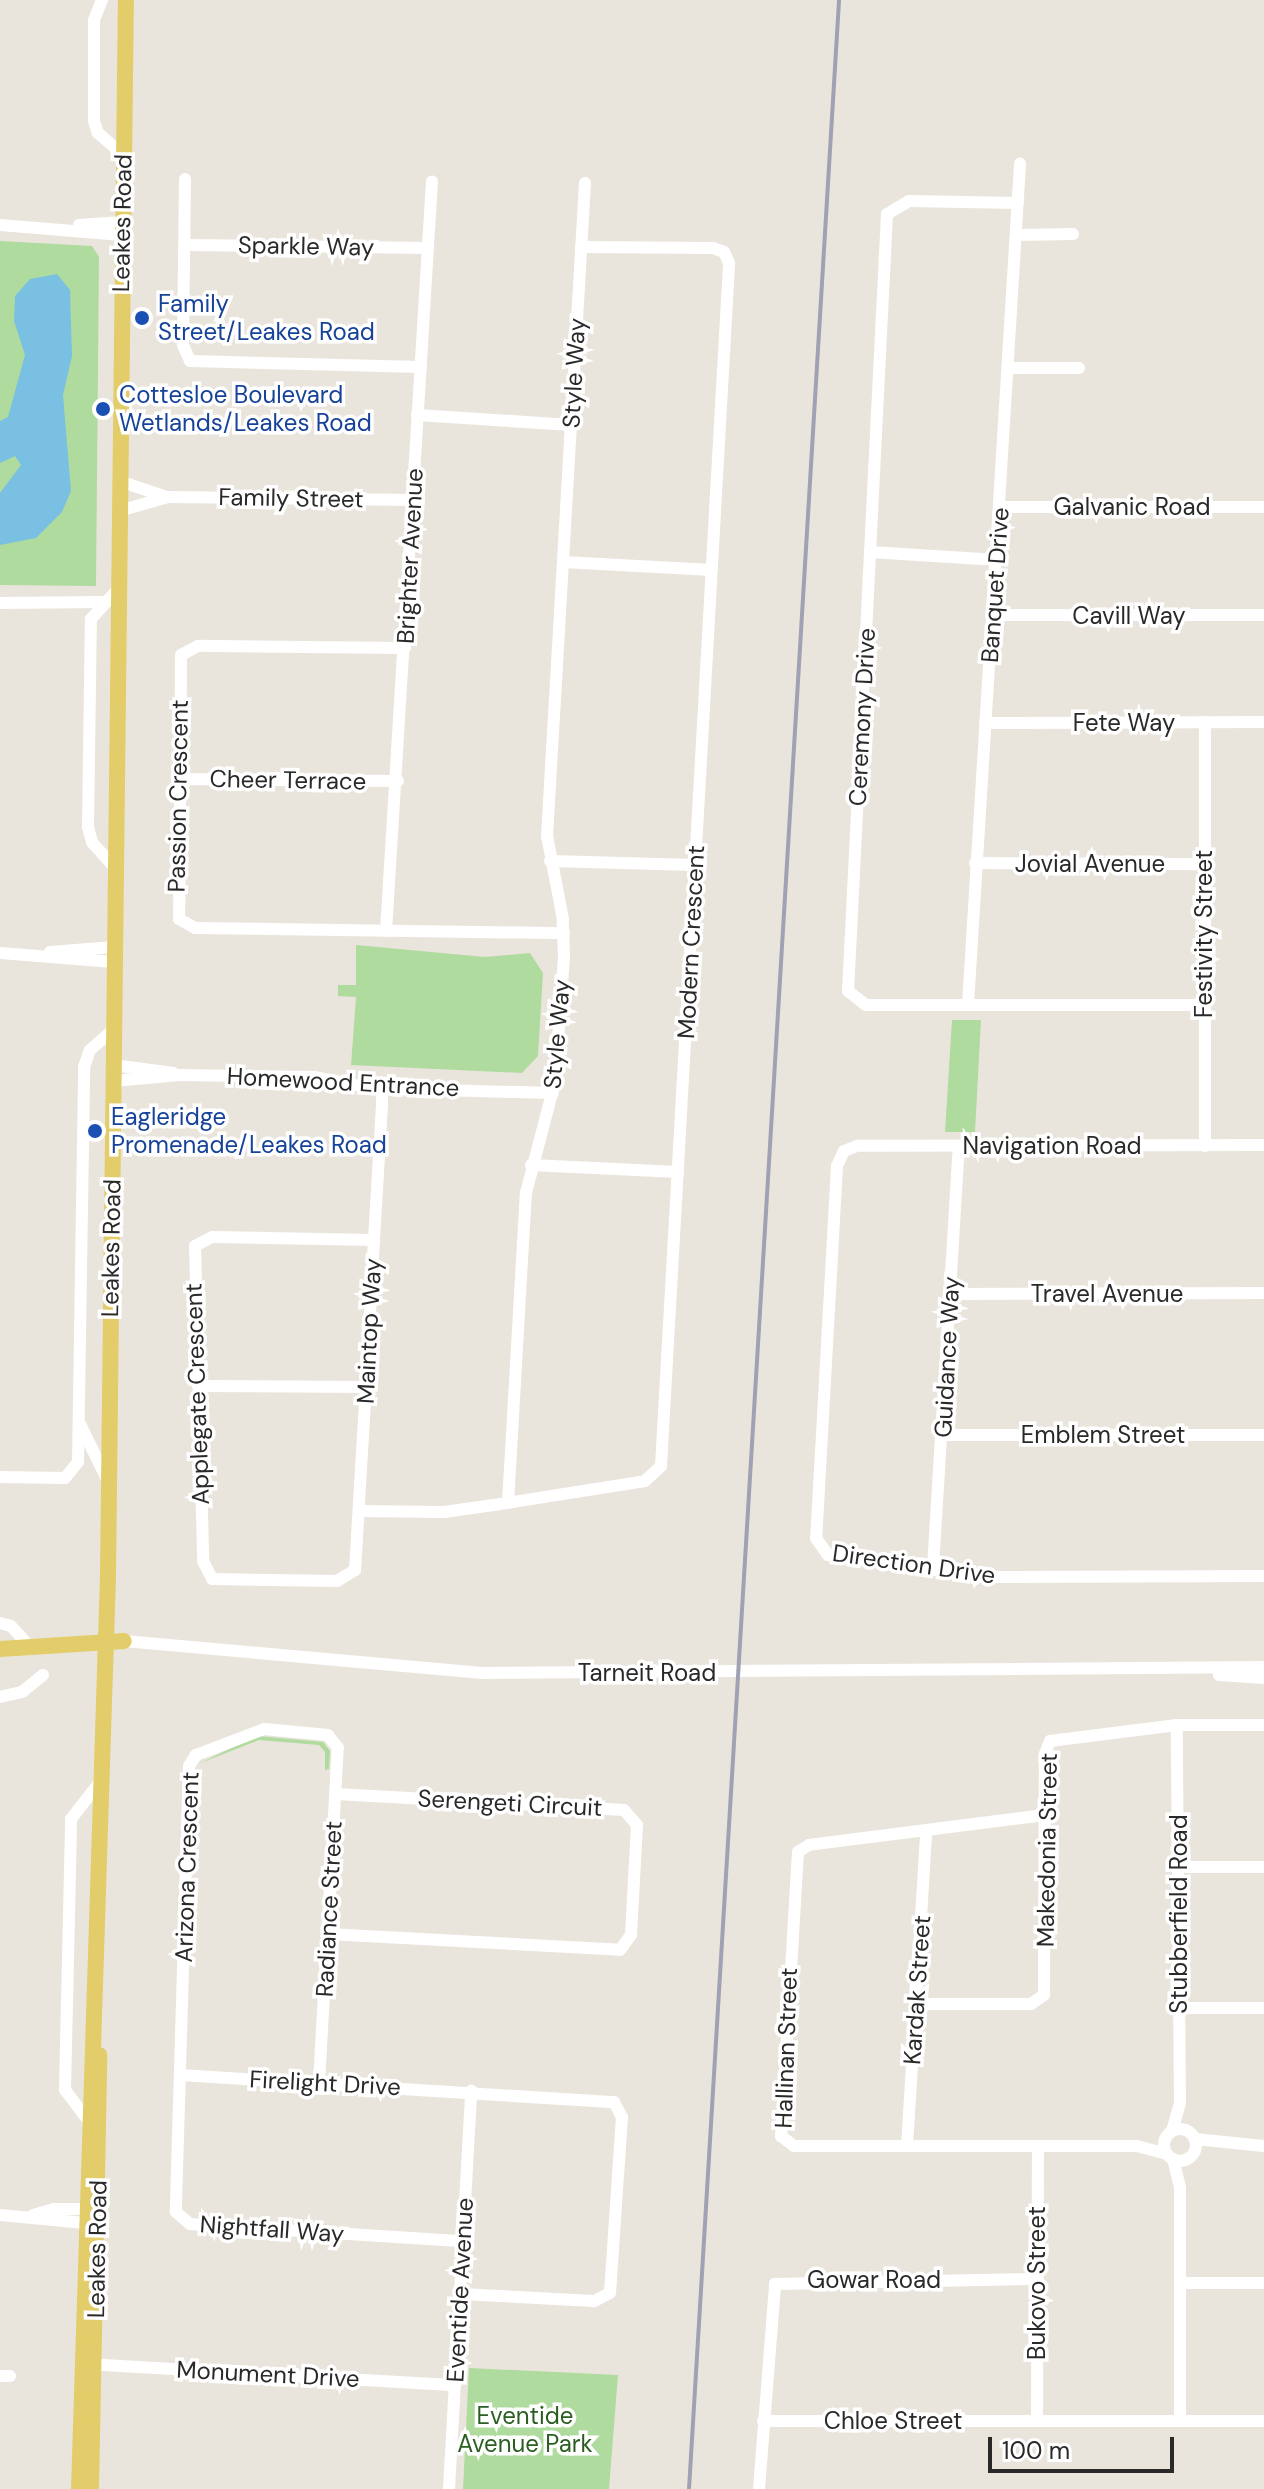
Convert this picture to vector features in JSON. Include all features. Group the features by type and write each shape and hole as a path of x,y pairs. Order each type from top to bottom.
{"main road":[{"name":"Leakes Road","path":"91,2489 88,2364 96,2010 104,1777 115,1641 108,1482 126,0"},
{"name":"Tarneit Road","path":"0,1649 115,1641"},
{"name":"Leakes Road","path":"91,2217 87,2119 96,2010"},
{"name":"Leakes Road","path":"79,2489 88,2364"}],"street":[{"path":"102,0 94,20 94,121 98,133 123,155"},
{"name":"Banquet Drive","path":"968,1005 975,863 995,615 1020,164"},
{"path":"185,179 183,345 195,363 421,367"},
{"name":"Brighter Avenue","path":"386,931 398,781 432,181"},
{"name":"Style Way","path":"508,1503 531,1165 553,1093 564,933 550,861 563,562 585,183"},
{"name":"Ceremony Drive","path":"1018,203 909,201 887,214 848,991 866,1005 1205,1005"},
{"path":"0,225 122,228"},
{"path":"1017,235 1073,234"},
{"name":"Sparkle Way","path":"185,245 428,248"},
{"name":"Modern Crescent","path":"359,1511 444,1512 645,1481 659,1470 728,259 713,248 581,247"},
{"path":"1009,368 1079,368"},
{"path":"417,415 571,425"},
{"name":"Family Street","path":"119,481 168,497"},
{"name":"Family Street","path":"119,511 168,497 414,500"},
{"name":"Galvanic Road","path":"1001,507 1264,507"},
{"path":"870,552 998,560"},
{"path":"563,562 712,570"},
{"path":"116,869 92,842 88,827 90,626 102,602 118,589"},
{"path":"0,603 102,602"},
{"path":"66,604 79,609 90,626"},
{"name":"Cavill Way","path":"995,615 1264,615"},
{"name":"Passion Crescent","path":"405,648 191,646 180,661 177,912 183,925 564,933"},
{"name":"Festivity Street","path":"1205,722 1205,1146"},
{"name":"Fete Way","path":"985,723 1264,722"},
{"name":"Cheer Terrace","path":"178,779 398,781"},
{"path":"550,861 695,865"},
{"name":"Jovial Avenue","path":"975,863 1204,864"},
{"path":"0,953 114,954"},
{"path":"0,1477 65,1478 74,1471 80,1424 84,1067 90,1050 113,1030"},
{"name":"Homewood Entrance","path":"113,1073 314,1077 382,1088 553,1093"},
{"name":"Maintop Way","path":"353,1574 382,1088"},
{"name":"Navigation Road","path":"841,1153 857,1146 1264,1145"},
{"name":"Guidance Way","path":"933,1568 959,1147"},
{"name":"Direction Drive","path":"841,1153 816,1543 828,1555 984,1577 1264,1576"},
{"path":"531,1165 678,1172"},
{"name":"Applegate Crescent","path":"353,1574 337,1581 222,1581 206,1574 192,1259 199,1240 374,1240"},
{"name":"Travel Avenue","path":"950,1294 1264,1293"},
{"path":"198,1386 366,1387"},
{"name":"Leakes Road","path":"80,1424 108,1482"},
{"name":"Emblem Street","path":"942,1435 1264,1435"},
{"path":"0,1623 11,1626 32,1649"},
{"name":"Tarneit Road","path":"115,1641 468,1672 815,1673 1264,1667"},
{"path":"1175,1670 1264,1678"},
{"path":"0,1697 22,1692 43,1675"},
{"name":"Makedonia Street","path":"916,2004 1031,2004 1044,1995 1045,1754 1050,1741 1177,1725 1264,1725"},
{"name":"Stubberfield Road","path":"1177,1725 1180,2103 1191,2135"},
{"name":"Arizona Crescent","path":"180,2075 190,1762 264,1729 332,1737"},
{"name":"Radiance Street","path":"319,2083 338,1752 332,1737"},
{"path":"87,2119 65,2090 71,1819 104,1777"},
{"name":"Serengeti Circuit","path":"328,1934 620,1950 631,1935 637,1825 624,1810 336,1794"},
{"name":"Hallinan Street","path":"1045,1815 926,1834 809,1845 798,1852 779,2131 784,2141 794,2146 1137,2146 1170,2156 1190,2156 1222,2146"},
{"name":"Kardak Street","path":"907,2146 926,1834"},
{"path":"1179,1867 1264,1867"},
{"path":"1179,2008 1264,2008"},
{"name":"Firelight Drive","path":"180,2075 611,2100 622,2113 607,2296 594,2301 460,2294"},
{"name":"Nightfall Way","path":"180,2075 176,2208 185,2223 462,2241"},
{"name":"Eventide Avenue","path":"449,2489 471,2091"},
{"name":"Stubberfield Road","path":"1170,2156 1169,2134 1180,2103"},
{"name":"Hallinan Street","path":"1137,2146 1169,2134 1191,2135 1222,2146"},
{"path":"1180,2188 1190,2156 1191,2135"},
{"name":"Bukovo Street","path":"1037,2421 1038,2146"},
{"path":"1222,2146 1264,2146"},
{"path":"1170,2156 1180,2188 1180,2420"},
{"path":"0,2215 91,2217"},
{"name":"Gowar Road","path":"759,2489 772,2293 780,2281 1037,2279"},
{"path":"1180,2283 1264,2283"},
{"name":"Monument Drive","path":"88,2364 455,2385"},
{"name":"Chloe Street","path":"763,2421 1264,2421"}],"green space":[{"path":"0,241 92,246 99,257 96,586 0,585"},
{"path":"356,945 485,957 530,953 543,973 538,1056 522,1073 351,1065 356,997 338,996 338,985 356,985"},
{"path":"952,1020 981,1020 975,1132 945,1132"},
{"path":"257,1736 323,1742 330,1751 329,1769 325,1770 325,1752 319,1745 259,1740 198,1764"},
{"name":"Eventide Avenue Park","path":"469,2368 618,2375 609,2489 463,2489"}],"water":[{"path":"57,274 70,290 72,356 63,395 71,491 62,512 36,538 0,545 0,493 21,465 15,456 0,463 0,421 8,417 25,355 14,321 15,296 30,279"}],"railway":[{"path":"689,2489 839,0"}],"place":[{"name":"Family Street/Leakes Road","path":"142,318"},
{"name":"Cottesloe Boulevard Wetlands/Leakes Road","path":"103,409"},
{"name":"Eagleridge Promenade/Leakes Road","path":"95,1131"}]}
